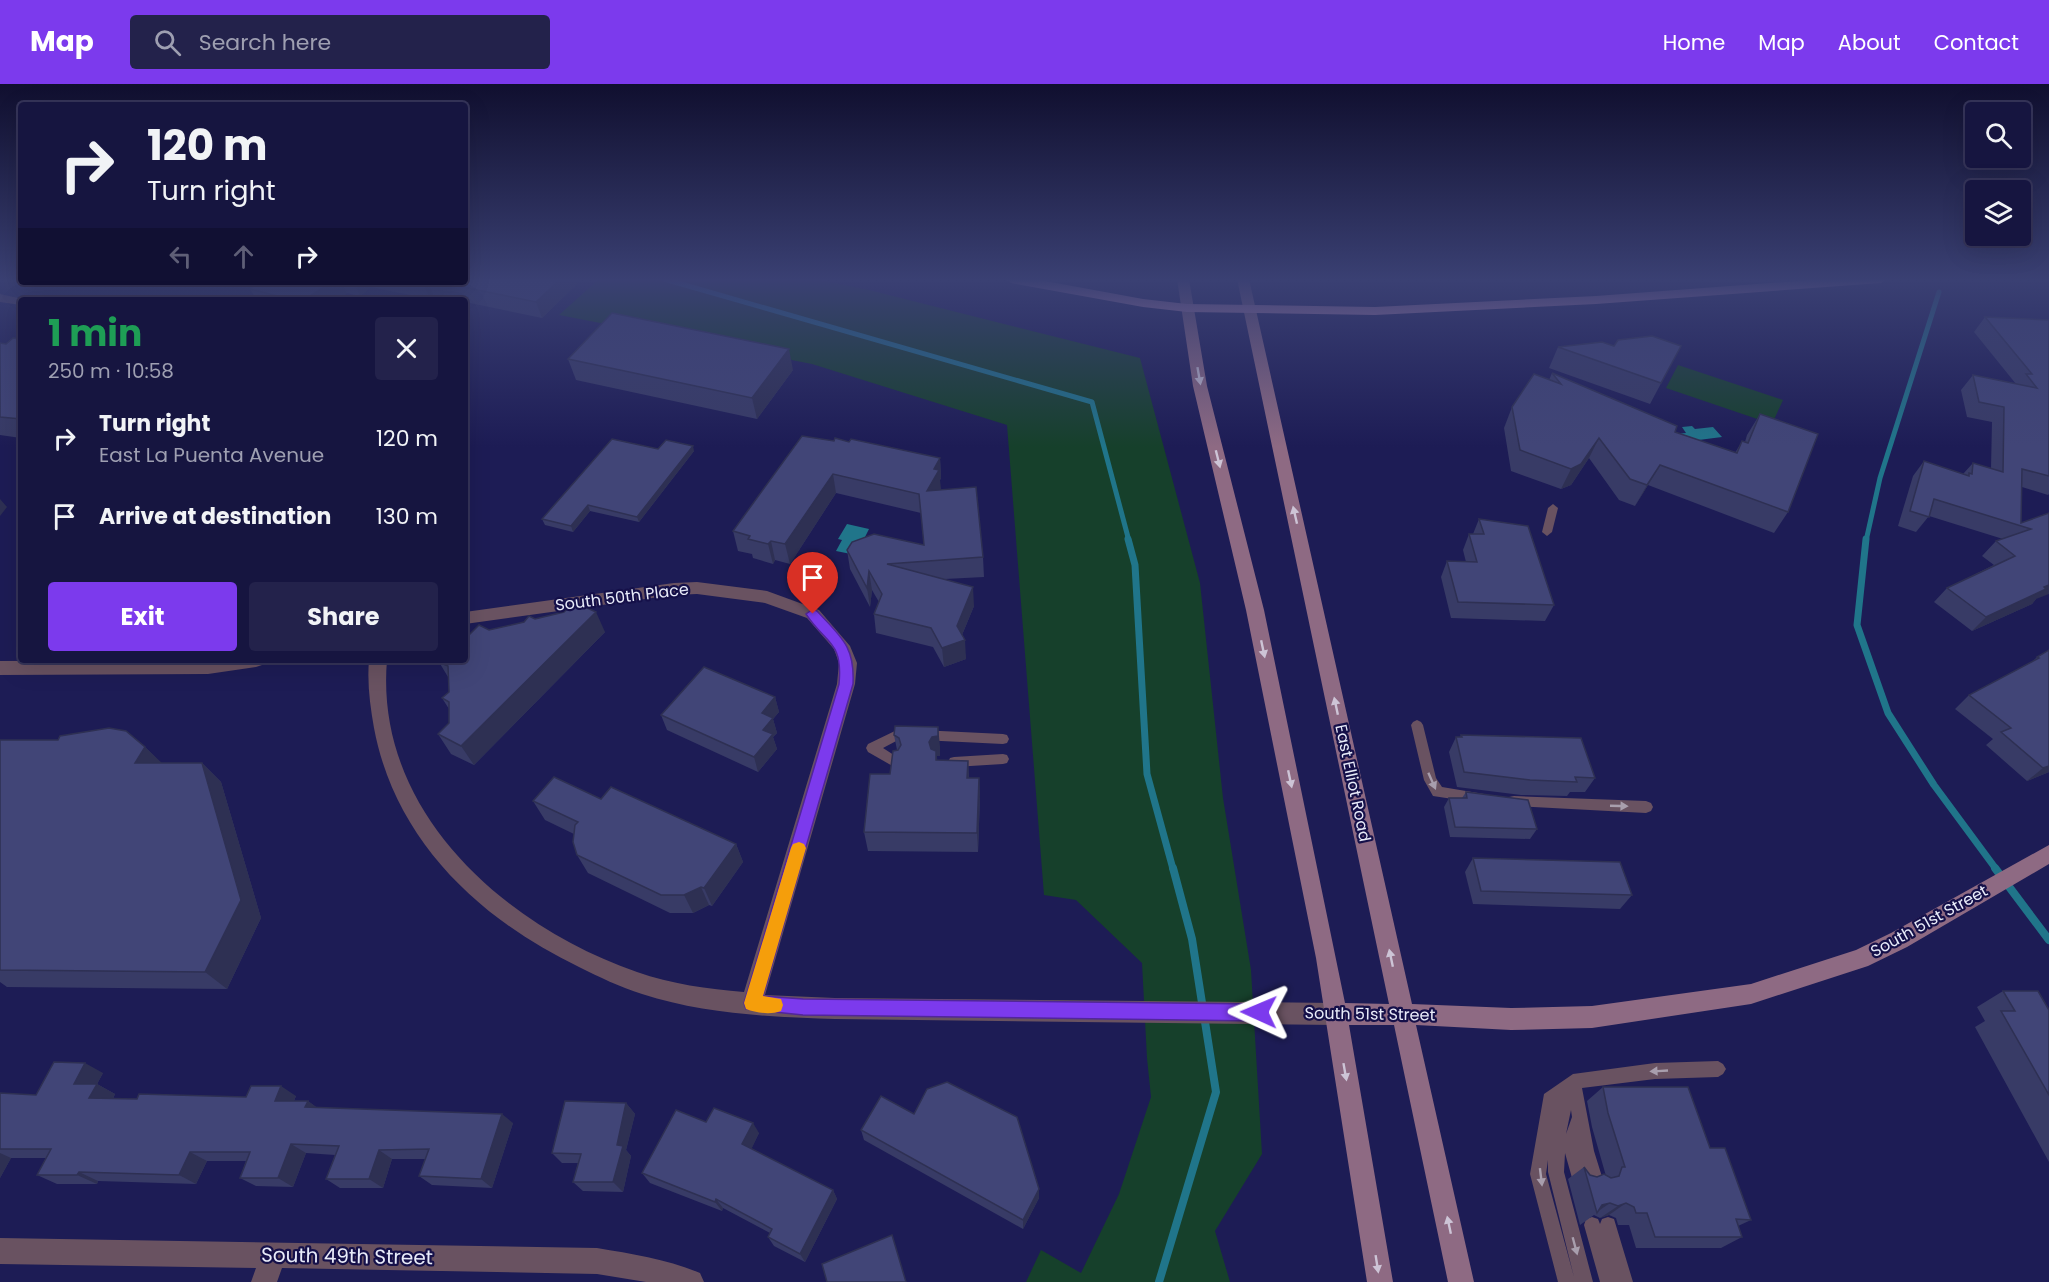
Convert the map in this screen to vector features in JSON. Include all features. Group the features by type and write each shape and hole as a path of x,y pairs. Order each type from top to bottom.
{"main road":[{"path":"1191,335 1200,386 1255,610 1324,946 1380,1282"},
{"name":"East Elliot Road","path":"1254,335 1461,1282"},
{"name":"South 51st Street","path":"1336,1014 1511,1019 1593,1017 1751,994 1860,959 1899,940 2049,854"}],"street":[{"name":"South 50th Place","path":"468,618 631,593 697,588 766,597 813,614 841,646 848,663 846,684 752,1003"},
{"path":"0,668 208,667 235,663"},
{"name":"South 51st Street","path":"378,663 382,733 390,764 399,786 428,836 449,863 500,911 535,933 582,959 644,985 695,996 803,1007 1336,1014"},
{"name":"South 49th Street","path":"0,1251 597,1261 645,1269 691,1282"},
{"path":"264,1282 274,1255"}],"lane":[{"path":"1547,532 1553,508"},
{"path":"1418,725 1430,780 1438,792 1493,799 1646,807"},
{"path":"896,763 872,748 899,734 1003,739"},
{"path":"939,763 1003,759"},
{"path":"1567,1282 1538,1174 1550,1100 1570,1084 1655,1071 1718,1069"},
{"path":"1570,1084 1580,1117 1570,1144 1587,1179"},
{"path":"1570,1084 1557,1137 1556,1172 1584,1282"},
{"path":"1609,1282 1600,1225 1624,1282"}],"green space":[{"path":"662,335 1048,335 1140,358 1200,583 1223,798 1251,970 1262,1154 1215,1231 1230,1282 1026,1282 1041,1250 1081,1273 1119,1194 1151,1097 1142,963 1076,900 1044,895 1007,425 812,364"},
{"path":"1678,365 1783,400 1772,424 1666,388"}],"water":[{"path":"1692,426 1695,429 1713,427 1722,437 1683,442 1676,434 1686,433 1682,427"},
{"path":"847,524 869,529 856,555 836,551 842,540 838,539"}],"building":[{"path":"591,335 720,335 789,349 752,398 568,359"},
{"path":"2000,335 2049,335 2049,476 2022,469 2021,523 2049,513 2049,585 2044,587 2046,589 1986,617 1947,588 2015,556 1996,541 2031,529 1934,499 1929,517 1910,511 1924,461 1969,476 1969,473 1972,474 1973,463 2003,472 2004,407 1979,402 1973,375 2037,388 2026,374 2032,374"},
{"path":"1652,336 1681,346 1661,383 1558,347 1602,342 1614,346 1618,340"},
{"path":"13,338 18,339 18,419 0,417 0,343 6,344"},
{"path":"1552,373 1677,426 1675,432 1737,453 1742,441 1748,443 1760,414 1818,434 1788,512 1660,465 1647,485 1630,479 1599,438 1581,464 1571,469 1520,450 1512,407 1534,374 1561,384"},
{"path":"802,436 834,441 835,438 849,442 851,439 940,458 934,469 939,470 927,491 976,487 983,557 887,564 973,587 957,626 965,640 942,648 931,628 874,614 882,594 869,571 867,588 847,550 852,542 874,534 924,545 919,494 833,474 785,544 771,541 768,544 748,539 750,536 733,531"},
{"path":"612,439 658,449 666,440 693,446 637,517 588,505 571,526 542,519"},
{"path":"1479,519 1528,526 1554,605 1458,602 1447,561 1477,562 1469,534 1484,534"},
{"path":"574,602 596,612 461,746 438,734 449,723 449,702 442,698 449,692 448,666 441,663 468,663 468,636 479,625 489,630 524,622 529,616 535,619 564,612"},
{"path":"2049,650 2049,766 2043,768 2001,732 2011,728 1969,695 2039,658 2037,657"},
{"path":"704,667 775,697 762,713 773,718 763,730 773,734 754,757 661,715"},
{"path":"895,726 938,727 938,736 932,737 929,742 931,749 936,751 936,760 968,761 967,778 979,778 977,833 864,832 870,774 890,774 893,751 898,750 901,745 899,738 894,735"},
{"path":"109,728 126,731 145,747 135,763 202,763 241,900 205,972 0,970 0,740 58,740 60,736"},
{"path":"1461,735 1581,738 1595,778 1575,777 1577,782 1530,780 1464,772 1456,737 1462,737"},
{"path":"554,777 601,799 611,787 736,844 704,888 701,887 684,895 661,895 577,855 573,842 575,825 578,822 533,801"},
{"path":"1466,792 1528,800 1537,829 1455,827 1449,798 1467,798"},
{"path":"1473,858 1620,862 1632,895 1481,891"},
{"path":"2003,991 2038,991 2049,1010 2049,1095 2001,1011 2015,1011"},
{"path":"54,1062 85,1063 74,1084 97,1084 89,1098 137,1099 139,1094 246,1097 251,1086 281,1086 275,1101 308,1101 305,1107 502,1114 481,1179 419,1176 429,1149 379,1150 369,1179 326,1179 339,1146 291,1144 278,1178 240,1178 250,1152 190,1152 179,1175 79,1172 77,1175 37,1175 51,1149 0,1149 0,1093 36,1095"},
{"path":"947,1082 1017,1117 1039,1189 1023,1220 861,1130 881,1096 914,1114 927,1089"},
{"path":"1603,1087 1688,1087 1710,1148 1725,1148 1751,1220 1736,1219 1742,1237 1655,1237 1647,1213 1636,1213 1634,1207 1626,1203 1618,1206 1610,1203 1602,1205 1597,1213 1584,1167 1590,1175 1597,1177 1604,1174 1611,1178 1619,1176 1622,1167 1625,1167 1608,1113"},
{"path":"565,1101 626,1103 617,1145 623,1146 613,1182 573,1182 581,1154 552,1153"},
{"path":"714,1108 753,1123 742,1144 833,1190 800,1254 768,1237 772,1229 716,1199 715,1202 642,1173 676,1110 706,1122"},
{"path":"892,1235 906,1282 827,1282 822,1264"}],"waterway":[{"path":"859,335 1092,402 1129,541"},
{"path":"1866,541 1880,478 1925,335"},
{"path":"1128,539 1135,565 1147,774 1173,869"},
{"path":"1866,539 1857,625 1888,713 1934,785 1996,869"},
{"path":"1159,1282 1216,1092 1192,939 1173,868"},
{"path":"1995,868 2049,940"}],"slow traffic":[{"path":"775,1005 752,1003 799,848"}],"route":[{"path":"813,614 841,646 848,663 846,684 752,1003 803,1007 1259,1012"}]}
